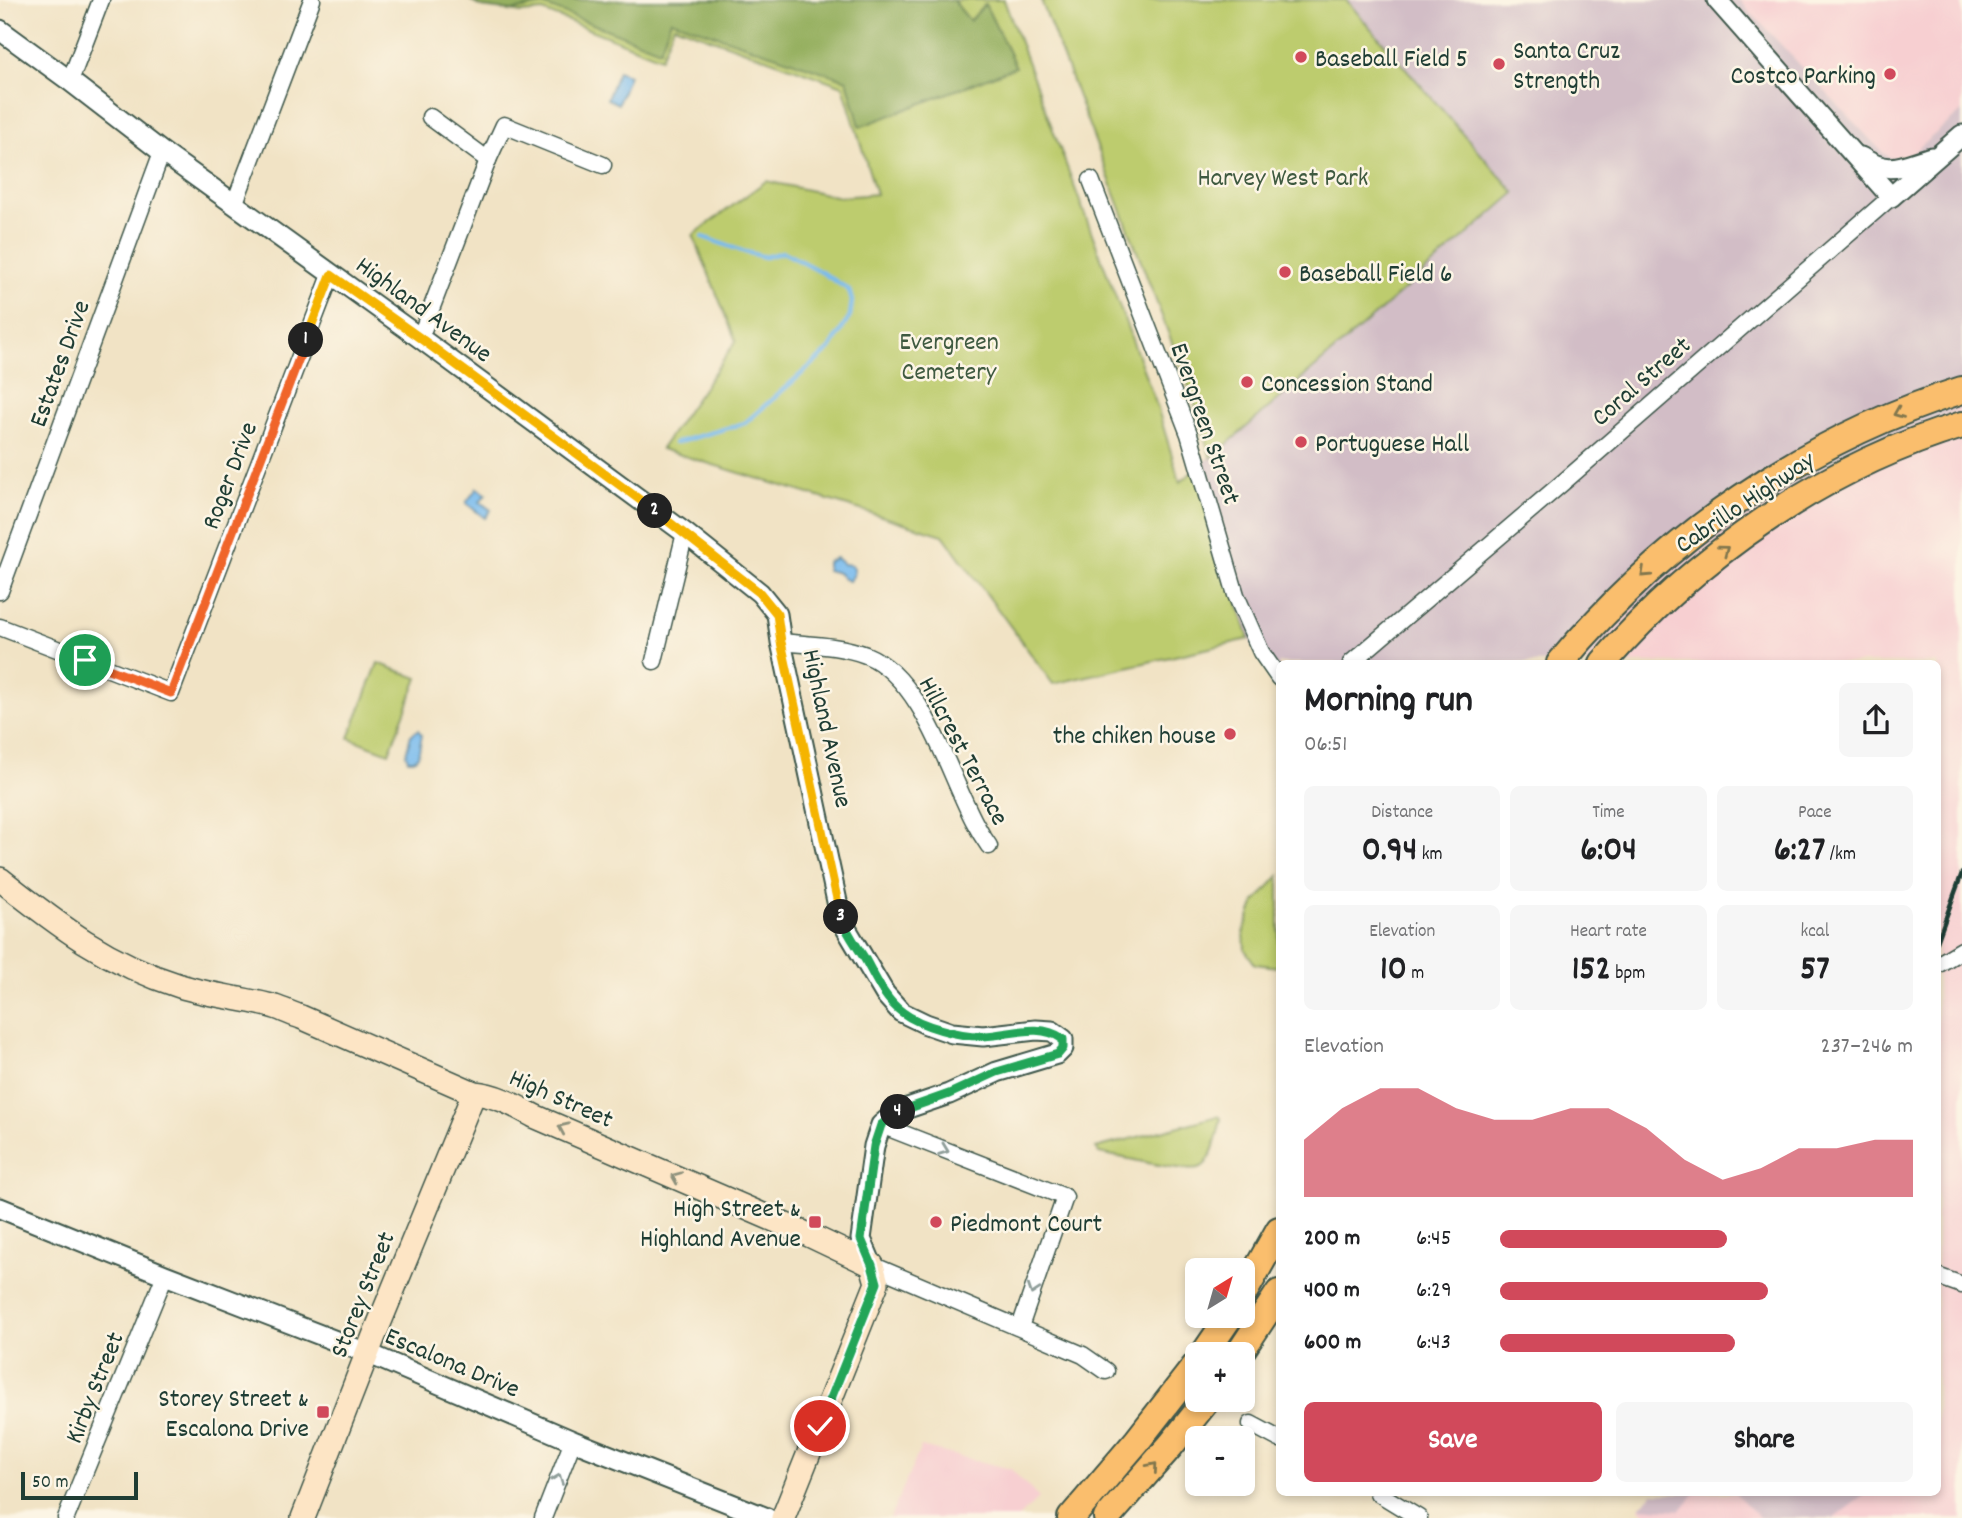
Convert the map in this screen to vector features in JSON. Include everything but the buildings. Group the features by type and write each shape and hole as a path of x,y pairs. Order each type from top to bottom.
{"highway":[{"name":"Cabrillo Highway","path":"1563,660 1652,567 1695,530 1733,503 1790,466 1850,435 1912,407 1962,390"},
{"name":"Cabrillo Highway","path":"1606,660 1686,580 1767,519 1825,484 1866,464 1962,425"},
{"path":"1255,1273 1276,1235"},
{"path":"1248,1342 1276,1298"},
{"path":"1071,1518 1185,1380"},
{"path":"1107,1518 1197,1412"}],"main road":[{"name":"High Street","path":"0,879 55,923 141,973 183,988 274,1007 301,1017 474,1093 501,1098 568,1131 809,1234 872,1265"},
{"name":"Storey Street","path":"303,1518 367,1353 474,1093"},
{"path":"783,1518 877,1283 872,1265"}],"street":[{"path":"70,81 100,0"},
{"path":"234,205 312,0"},
{"path":"1717,0 1891,197"},
{"name":"Highland Avenue","path":"0,30 234,205 685,533 760,593 777,614 841,920 885,994 901,1012 952,1033 983,1036 1037,1030 1052,1031 1063,1039 1063,1048 1058,1054 997,1072 949,1094 896,1112 881,1125"},
{"path":"430,117 488,160"},
{"path":"420,338 504,125 603,165"},
{"name":"Coral Street","path":"1355,660 1962,135"},
{"path":"1848,149 1875,166 1891,169 1940,154"},
{"name":"Estates Drive","path":"0,591 162,152"},
{"name":"Evergreen Street","path":"1091,180 1189,434 1236,595 1261,652 1276,674"},
{"name":"Roger Drive","path":"0,627 171,693 331,275"},
{"path":"654,661 685,533"},
{"name":"Hillcrest Terrace","path":"781,642 843,648 869,656 891,670 909,690 927,720 975,825 989,846"},
{"path":"1941,963 1962,950"},
{"path":"872,1265 861,1239 874,1146 881,1125 1065,1196 1020,1327"},
{"name":"Escalona Drive","path":"0,1208 367,1353 573,1441 767,1518"},
{"name":"High Street","path":"872,1265 1020,1327 1083,1356 1105,1371"},
{"name":"Kirby Street","path":"66,1518 165,1275"},
{"path":"1941,1277 1962,1285"},
{"path":"1251,1424 1276,1437"},
{"path":"543,1518 573,1441"},
{"path":"1383,1496 1418,1517"}],"shaded area":[{"path":"1346,0 1739,0 1889,157 1900,159 1910,155 1962,111 1962,408 1919,423 1840,458 1801,479 1729,525 1660,582 1586,660 1276,660 1276,685 1243,629 1197,468 1514,192"},
{"name":"Costco Parking","path":"1739,0 1962,0 1962,111 1910,155 1889,157"},
{"path":"1962,408 1962,1518 1648,1518 1639,1507 1650,1496 1941,1496 1941,660 1586,660 1660,582 1729,525 1801,479 1840,458 1919,423"},
{"path":"921,1447 1011,1469 1039,1498 1018,1518 890,1518"},
{"path":"1650,1496 1693,1496 1681,1510 1639,1507"},
{"path":"1738,1496 1863,1496 1834,1518 1760,1518"}],"green space":[{"name":"Evergreen Cemetery","path":"470,0 1004,0 1157,406 1180,482 1197,468 1249,639 1053,684 943,535 661,449 736,341 693,235 766,181 840,197 876,194 843,86 674,25 661,58 543,11 521,13 477,5"},
{"path":"470,0 953,0 970,21 985,4 1016,67 860,127 847,80 671,20 660,50 543,5 512,11 481,7"},
{"name":"Harvey West Park","path":"1041,0 1346,0 1515,193 1211,458 1192,395"},
{"path":"378,663 418,678 389,753 349,738"},
{"path":"1276,879 1276,967 1255,964 1245,950 1244,931 1255,902"},
{"path":"1218,1116 1221,1118 1214,1145 1201,1167 1193,1169 1152,1164 1099,1153 1096,1148"}],"water":[{"path":"618,71 629,75 618,104 607,99"},
{"path":"477,488 486,494 480,502 491,510 485,518 466,503"},
{"path":"836,558 854,568 849,581 838,573 827,570 827,562"},
{"path":"418,730 422,735 418,756 414,760 408,760 406,754 411,735"}],"waterway":[{"path":"675,443 745,423 830,349 850,316 852,301 849,290 823,273 783,252 765,257 703,237"}],"railway":[{"path":"1941,931 1962,873"}],"place":[{"name":"Baseball Field 5","path":"1301,57"},
{"name":"Santa Cruz Strength","path":"1499,64"},
{"name":"Costco Parking","path":"1890,74"},
{"name":"Baseball Field 6","path":"1285,272"},
{"name":"Concession Stand","path":"1247,382"},
{"name":"Portuguese Hall","path":"1301,442"},
{"name":"the chiken house","path":"1230,734"},
{"name":"High Street & Highland Avenue","path":"815,1222"},
{"name":"Piedmont Court","path":"936,1222"},
{"name":"Storey Street & Escalona Drive","path":"323,1412"}],"route":[{"path":"85,660 171,693 331,275 685,533 760,593 777,614 841,920 885,994 901,1012 952,1033 983,1036 1037,1030 1052,1031 1063,1039 1063,1048 1058,1054 997,1072 949,1094 896,1112 881,1125 874,1146 861,1239 877,1283 820,1426"}]}
